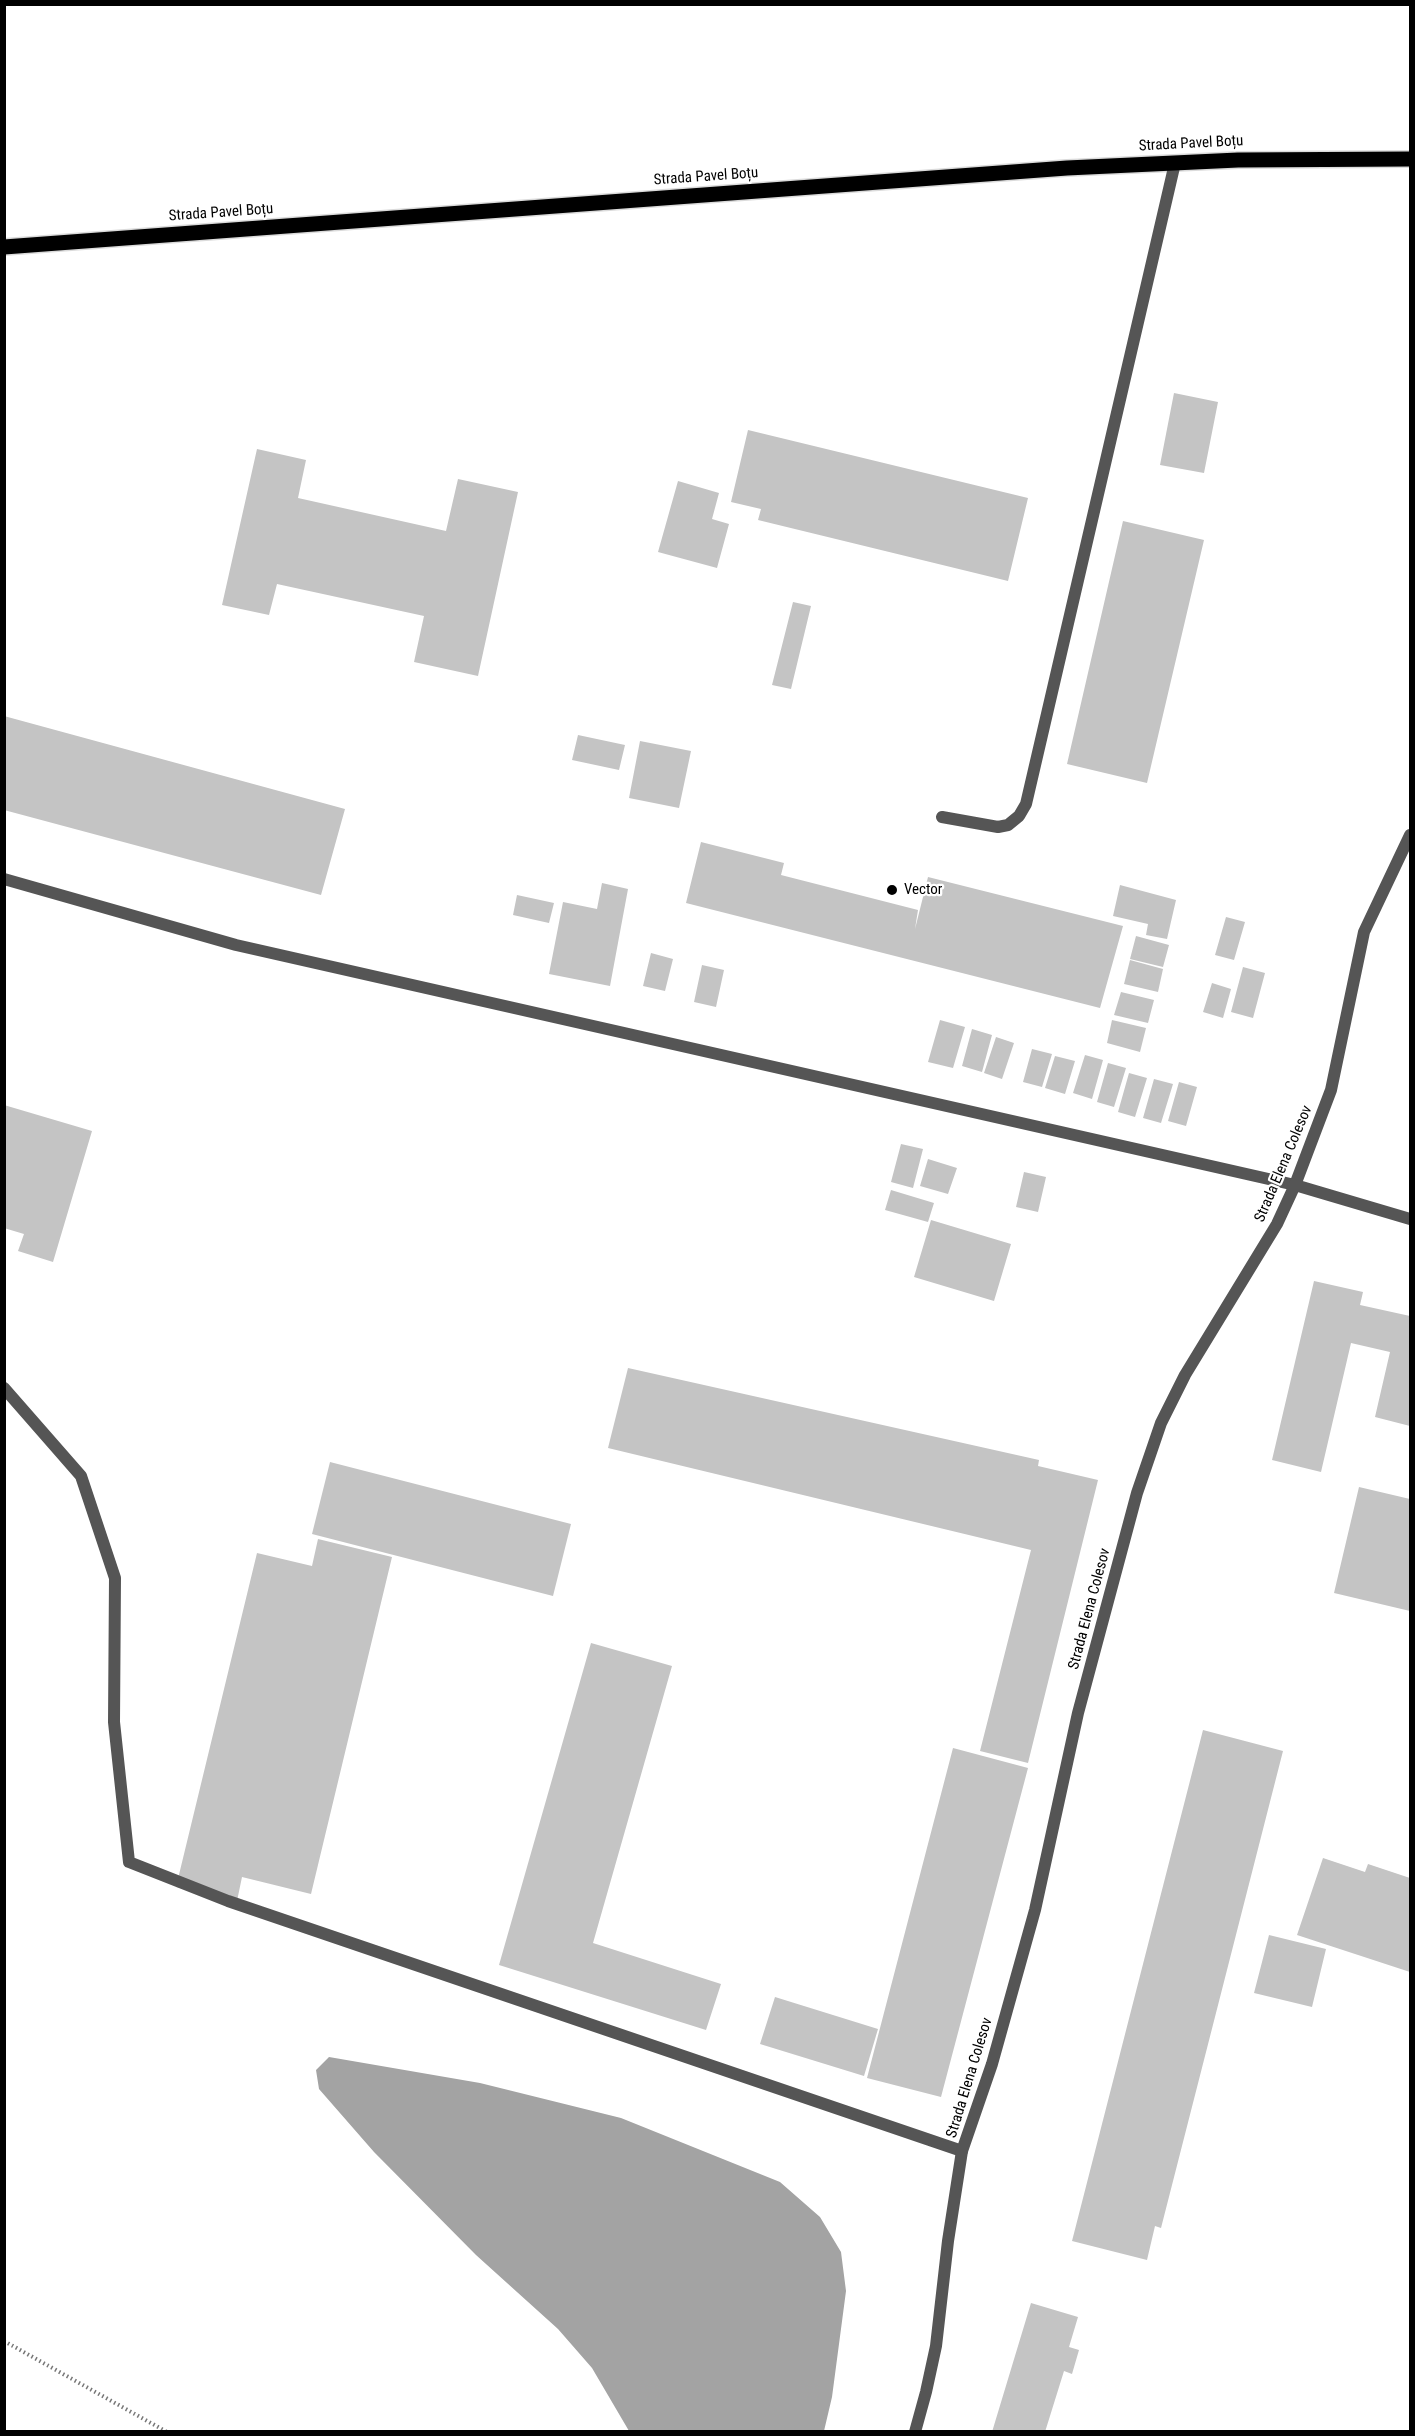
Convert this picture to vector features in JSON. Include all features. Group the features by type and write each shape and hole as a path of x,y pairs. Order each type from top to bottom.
{"main road":[{"name":"Strada Pavel Boțu","path":"4,247 1067,168 1273,159 1410,159"}],"street":[{"path":"942,817 998,827 1008,825 1019,816 1026,804 1175,163"},
{"name":"Strada Elena Colesov","path":"915,2432 936,2346 948,2241 962,2151 992,2064 1032,1921 1078,1713 1118,1559 1161,1423 1185,1375 1277,1224 1295,1185 1331,1090 1364,932 1410,834"},
{"path":"4,879 236,945 1295,1185 1410,1219"},
{"path":"4,1389 81,1476 115,1578 114,1722 129,1862 228,1901 962,2151"}],"path":[{"path":"4,2341 167,2432"}],"shaded area":[{"path":"329,2057 480,2083 621,2118 780,2182 820,2217 841,2252 846,2291 832,2397 824,2431 629,2431 592,2368 558,2329 476,2255 374,2152 319,2089 316,2070"}],"building":[{"path":"1174,393 1218,402 1204,473 1160,465"},
{"path":"748,430 1028,498 1008,581 758,520 761,509 731,502"},
{"path":"257,449 306,460 298,498 446,531 458,479 518,492 478,676 414,662 424,616 277,584 269,615 222,605"},
{"path":"678,481 719,493 712,519 729,524 717,568 658,552"},
{"path":"1123,521 1204,540 1147,783 1067,764"},
{"path":"793,602 811,606 791,689 772,685"},
{"path":"4,716 345,809 321,895 4,810"},
{"path":"578,735 625,745 619,770 572,760"},
{"path":"640,741 691,751 679,808 629,798"},
{"path":"701,842 784,863 781,875 918,910 915,929 928,877 1123,926 1100,1008 686,903"},
{"path":"602,883 628,889 610,986 549,974 563,902 597,909"},
{"path":"1120,885 1176,900 1167,939 1146,935 1148,924 1113,916"},
{"path":"517,895 554,903 549,923 513,915"},
{"path":"1226,917 1245,922 1234,960 1215,955"},
{"path":"1136,936 1169,945 1163,967 1130,959"},
{"path":"651,953 673,959 665,991 643,986"},
{"path":"1130,960 1163,969 1158,992 1124,984"},
{"path":"702,965 724,970 716,1007 694,1002"},
{"path":"1243,967 1265,973 1253,1018 1231,1012"},
{"path":"1212,983 1231,989 1223,1018 1203,1012"},
{"path":"1121,992 1154,1000 1148,1023 1114,1015"},
{"path":"940,1020 965,1027 953,1068 928,1062"},
{"path":"1112,1020 1146,1028 1140,1052 1107,1043"},
{"path":"972,1029 992,1035 982,1072 962,1066"},
{"path":"996,1037 1014,1043 1002,1079 984,1073"},
{"path":"1032,1049 1052,1054 1042,1087 1023,1082"},
{"path":"1085,1055 1103,1060 1092,1099 1073,1093"},
{"path":"1055,1056 1075,1061 1065,1094 1045,1088"},
{"path":"1108,1063 1126,1068 1114,1107 1097,1102"},
{"path":"1129,1073 1147,1078 1135,1117 1118,1112"},
{"path":"1154,1079 1173,1084 1161,1123 1143,1118"},
{"path":"1179,1082 1197,1087 1186,1126 1168,1121"},
{"path":"4,1105 92,1131 53,1262 18,1251 24,1234 4,1228"},
{"path":"901,1144 923,1149 913,1188 891,1182"},
{"path":"928,1159 957,1168 948,1194 920,1186"},
{"path":"1024,1172 1046,1177 1038,1212 1016,1207"},
{"path":"891,1190 934,1203 928,1222 885,1210"},
{"path":"931,1220 1011,1244 994,1301 914,1277"},
{"path":"1314,1281 1363,1292 1360,1305 1410,1316 1410,1426 1375,1417 1390,1352 1351,1343 1321,1472 1272,1460"},
{"path":"628,1368 1039,1460 1038,1466 1098,1480 1028,1763 980,1751 1031,1550 608,1448"},
{"path":"330,1462 571,1524 553,1596 312,1534"},
{"path":"1359,1487 1410,1499 1410,1611 1334,1593"},
{"path":"318,1539 392,1557 311,1894 242,1877 237,1901 176,1887 257,1553 312,1566"},
{"path":"591,1643 672,1666 593,1943 721,1984 706,2030 499,1965"},
{"path":"1203,1730 1283,1751 1161,2228 1155,2226 1147,2260 1072,2241"},
{"path":"953,1748 1028,1768 941,2097 867,2078"},
{"path":"1323,1858 1365,1872 1368,1864 1410,1878 1410,1972 1297,1935"},
{"path":"1269,1935 1326,1949 1312,2007 1254,1993"},
{"path":"775,1997 878,2029 864,2076 760,2044"},
{"path":"1031,2303 1078,2317 1069,2347 1079,2350 1072,2374 1064,2371 1045,2432 992,2432"}],"place":[{"name":"Vector","path":"892,890"}]}
